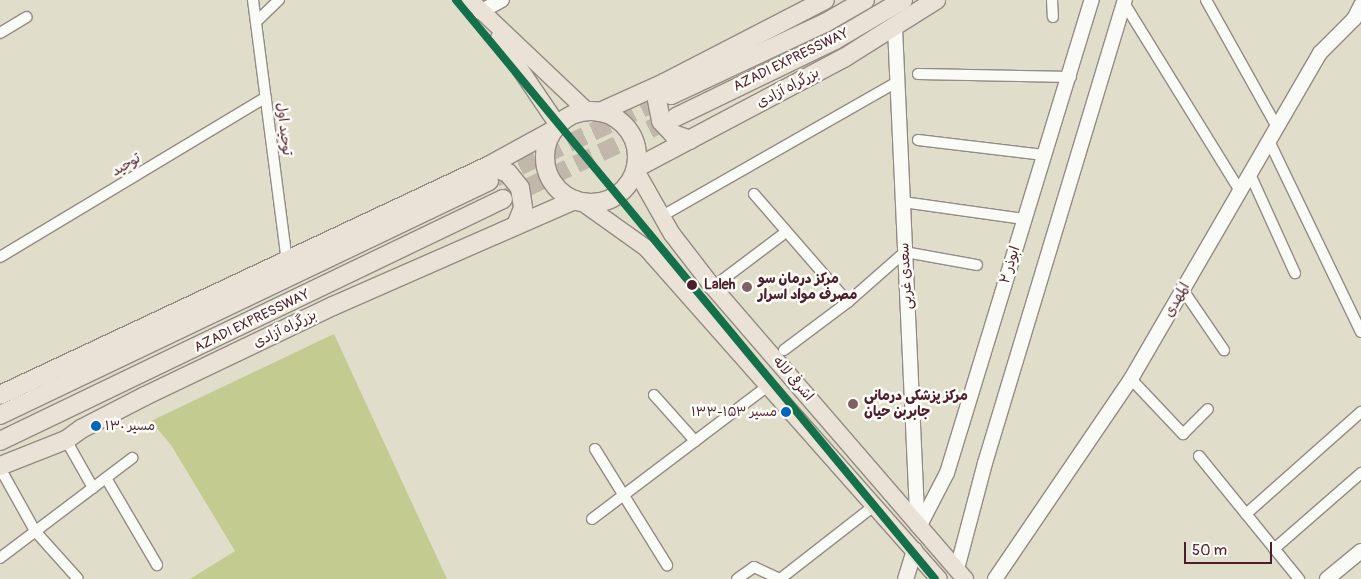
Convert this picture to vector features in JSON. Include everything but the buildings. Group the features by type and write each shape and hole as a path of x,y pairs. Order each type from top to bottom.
{"highway":[{"path":"0,395 106,348 287,262 489,174 575,114 594,111 668,89 825,0"},
{"name":"AZADI EXPRESSWAY","path":"668,89 825,23 865,0"},
{"name":"AZADI EXPRESSWAY","path":"676,117 835,40 903,0"},
{"name":"بزرگراه آزادی","path":"635,169 895,28 936,0"},
{"path":"668,89 657,100 661,121 673,134 690,140"},
{"path":"555,128 546,152 548,173 555,186 579,201 608,200 620,192 635,169 637,153 629,133 614,117 594,111"},
{"path":"489,174 508,173 520,188 523,208 516,226"},
{"name":"AZADI EXPRESSWAY","path":"0,415 90,373 489,174"},
{"name":"AZADI EXPRESSWAY","path":"0,441 503,199"},
{"name":"بزرگراه آزادی","path":"0,467 66,440 81,429 145,396 339,304 516,226 579,201"},
{"path":"51,373 90,373 106,348"},
{"path":"81,429 98,395 145,396"}],"main road":[{"path":"475,6 594,111"},
{"path":"475,6 555,128"},
{"name":"اشرفی لاله","path":"635,169 672,234 713,287 961,574"},
{"name":"اشرفی لاله","path":"579,201 646,248 939,579"},
{"path":"905,579 914,549"}],"street":[{"name":"توحید اول","path":"253,0 287,262"},
{"path":"256,22 279,0"},
{"path":"475,6 502,0"},
{"path":"1052,0 1053,17"},
{"name":"ابوذر ۲","path":"918,526 947,473 1044,155 1071,77 1092,0"},
{"path":"1206,0 1277,127"},
{"path":"1124,2 1240,191"},
{"path":"961,574 985,463 1124,2"},
{"name":"المهدی","path":"995,579 1132,379 1320,53 1358,18 1361,5"},
{"path":"0,33 27,17"},
{"name":"سعدی غربی","path":"895,28 918,526"},
{"path":"918,74 1071,77"},
{"path":"662,216 897,82"},
{"name":"توحید","path":"0,257 266,97"},
{"path":"918,140 1044,155"},
{"path":"1269,141 1361,332"},
{"path":"1250,174 1295,273"},
{"path":"754,194 848,302"},
{"path":"903,202 1024,219"},
{"path":"713,287 782,235"},
{"path":"784,350 848,302 905,252 977,265"},
{"path":"1183,290 1224,350"},
{"path":"1132,379 1183,434 1208,410"},
{"path":"592,519 769,385"},
{"path":"654,395 694,441"},
{"path":"1246,514 1361,412"},
{"path":"66,440 93,488"},
{"path":"595,448 667,565"},
{"path":"1199,456 1299,579"},
{"path":"0,558 132,458"},
{"path":"0,467 35,531 78,579"},
{"path":"1274,549 1361,473"},
{"path":"106,478 157,565"},
{"path":"736,579 754,567 780,579 875,505"},
{"path":"1327,579 1361,551"}],"green space":[{"path":"334,334 447,579 190,579 235,551 171,445 151,421"}],"tunnel":[{"path":"495,178 671,95"},
{"path":"503,199 676,117"}],"transit line":[{"path":"456,0 935,579"}],"place":[{"name":"Laleh","path":"692,285"},
{"name":"مرکز درمان سو مصرف مواد اسرار","path":"747,287"},
{"name":"مرکز پزشکی درمانی جابربن حیان","path":"853,404"},
{"name":"مسیر ۱۵۳-۱۳۳","path":"786,412"},
{"name":"مسیر ۱۳۰","path":"96,426"}]}
